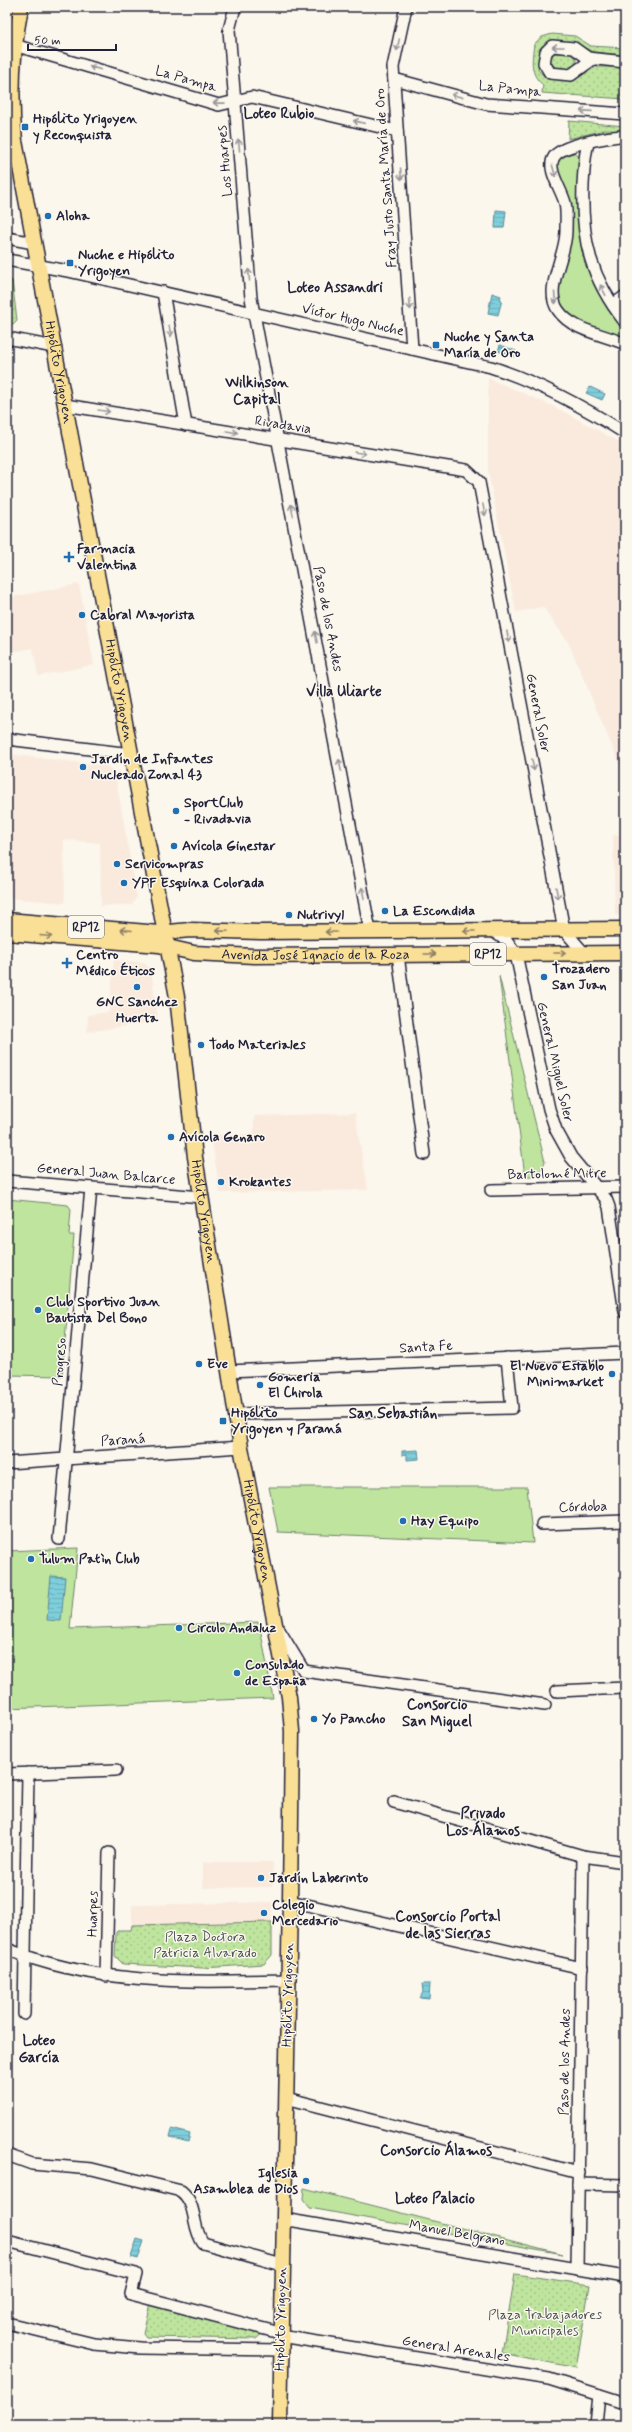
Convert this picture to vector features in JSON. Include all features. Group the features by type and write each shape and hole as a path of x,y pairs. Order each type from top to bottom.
{"main road":[{"name":"Hipólito Yrigoyen","path":"21,7 14,45 9,102 15,141 177,997 202,1197 235,1414 277,1627 289,1697 292,1731 290,1901 280,2339 280,2425"},
{"name":"Avenida José Ignacio de la Roza","path":"7,920 166,939 194,953 254,956 625,953"},
{"name":"Avenida José Ignacio de la Roza","path":"7,932 166,939 190,930 261,932 625,930"}],"street":[{"name":"Los Huarpes","path":"235,7 229,30 251,298 255,313"},
{"name":"Fray Justo Santa María de Oro","path":"406,7 393,67 412,349"},
{"name":"La Pampa","path":"14,45 219,105 252,97 398,131"},
{"path":"593,59 625,62"},
{"name":"La Pampa","path":"394,79 486,104 625,114"},
{"path":"625,136 604,137 565,149 552,158 554,174 565,202 566,222 566,242 555,284 554,300 558,311 574,324 625,344"},
{"path":"588,143 585,156 582,205 584,238 599,281 625,322"},
{"path":"7,238 34,243"},
{"name":"Víctor Hugo Nuche","path":"7,260 164,292 412,349 512,374 568,401 625,433"},
{"path":"164,292 186,425"},
{"path":"613,305 625,296"},
{"name":"Paso de los Andes","path":"255,313 370,931"},
{"path":"7,338 54,347"},
{"name":"Rivadavia","path":"65,405 466,470 472,474"},
{"name":"General Soler","path":"472,474 479,482 564,930"},
{"path":"7,739 131,754"},
{"path":"564,930 584,953"},
{"name":"General Miguel Soler","path":"493,931 507,941 516,954 547,1101 556,1130 568,1152 606,1198 611,1216 625,1312"},
{"path":"398,954 424,1154"},
{"name":"General Juan Balcarce","path":"7,1181 202,1197"},
{"name":"Bartolomé Mitre","path":"491,1190 625,1187"},
{"name":"Progreso","path":"59,1539 91,1188"},
{"name":"Santa Fe","path":"229,1371 625,1353"},
{"path":"235,1414 512,1408 507,1358"},
{"name":"Paraná","path":"7,1463 241,1447"},
{"name":"Córdoba","path":"542,1524 625,1521"},
{"path":"277,1627 304,1671 545,1705"},
{"path":"558,1691 625,1688"},
{"path":"7,1774 116,1770"},
{"path":"24,2014 28,1773"},
{"path":"394,1802 583,1856 625,1862"},
{"name":"Huarpes","path":"106,1976 109,1853"},
{"name":"Paso de los Andes","path":"577,2269 583,1856"},
{"path":"290,1901 582,1968"},
{"path":"7,1949 25,1957 106,1976 177,1982 288,1980"},
{"path":"286,2098 579,2173"},
{"path":"7,2155 32,2164 92,2169 181,2191 191,2202 198,2232 203,2244 282,2265"},
{"path":"578,2184 625,2185"},
{"name":"Manuel Belgrano","path":"283,2219 625,2277"},
{"path":"7,2241 136,2274 131,2294 280,2339"},
{"path":"7,2322 94,2344 140,2348 280,2339"},
{"name":"General Arenales","path":"280,2339 548,2379 625,2403"},
{"path":"596,2425 600,2395"}],"shaded area":[{"path":"488,378 553,406 625,445 625,777 568,642 543,607 516,612 488,471"},
{"path":"79,584 94,665 38,676 33,648 7,653 7,598"},
{"path":"7,754 107,766 115,773 137,897 132,905 101,906 100,843 64,840 65,903 7,898"},
{"path":"613,835 625,835 625,915 615,915"},
{"name":"GNC Sanchez Huerta","path":"114,960 143,962 151,970 158,1021 87,1032 88,1015 109,1012"},
{"name":"Krokantes","path":"355,1113 368,1190 220,1193 211,1135 254,1134 254,1116"},
{"path":"203,1862 273,1862 272,1887 203,1888"},
{"name":"Colegio Mercedario","path":"272,1902 272,1922 132,1925 132,1905"}],"green space":[{"path":"552,34 575,36 591,46 625,48 625,55 593,52 573,42 548,41 540,48 538,70 547,79 573,80 596,67 620,67 625,73 624,99 542,93 543,85 535,76 532,66 534,44 542,37"},
{"path":"554,53 569,53 576,58 576,64 569,69 555,68 550,60"},
{"path":"569,121 625,126 625,131 604,130 568,139"},
{"path":"567,153 575,153 580,158 577,215 582,249 586,261 625,328 625,340 586,326 574,320 565,312 560,301 561,275 568,248 571,223 559,176 557,161"},
{"path":"7,278 12,281 17,320 13,324 7,323"},
{"path":"499,976 545,1162 538,1176 525,1176"},
{"name":"Club Sportivo Juan Bautista Del Bono","path":"7,1199 68,1205 71,1209 69,1235 74,1235 62,1376 7,1375"},
{"name":"Hay Equipo","path":"269,1487 527,1487 533,1543 278,1532"},
{"name":"Circulo Andaluz","path":"78,1548 70,1629 259,1622 273,1698 7,1708 7,1551"},
{"name":"Plaza Doctora Patricia Alvarado","path":"272,1922 272,1955 264,1964 203,1968 123,1964 115,1956 116,1932 120,1930 131,1930 132,1925"},
{"path":"304,2188 563,2254 310,2208 303,2199"},
{"name":"Plaza Trabajadores Municipales","path":"515,2274 590,2285 576,2368 502,2353"},
{"path":"150,2303 264,2332 256,2339 146,2337 143,2333"}],"water":[{"path":"496,210 506,211 504,228 495,228"},
{"path":"492,293 501,296 500,299 502,300 498,315 488,313"},
{"path":"500,345 516,351 514,357 498,351"},
{"path":"590,387 605,394 602,400 586,393"},
{"path":"418,1450 419,1459 407,1460 407,1454 402,1455 402,1451"},
{"path":"51,1576 65,1577 61,1621 47,1620"},
{"path":"422,1984 430,1984 429,1999 420,1998 423,1992"},
{"path":"172,2129 190,2134 188,2142 170,2137"},
{"path":"137,2239 144,2241 138,2259 131,2257"}],"place":[{"name":"Hipólito Yrigoyen y Reconquista","path":"25,127"},
{"name":"Aloha","path":"48,216"},
{"name":"Nuche e Hipólito Yrigoyen","path":"70,263"},
{"name":"Nuche y Santa María de Oro","path":"436,345"},
{"name":"Farmacia Valentina","path":"69,557"},
{"name":"Cabral Mayorista","path":"82,615"},
{"name":"Jardín de Infantes Nucleado Zonal 43","path":"83,767"},
{"name":"SportClub - Rivadavia","path":"176,811"},
{"name":"Avícola Ginestar","path":"174,846"},
{"name":"Servicompras","path":"117,864"},
{"name":"YPF Esquina Colorada","path":"124,883"},
{"name":"La Escondida","path":"385,911"},
{"name":"Nutrivyl","path":"289,915"},
{"name":"Centro Médico Éticos","path":"67,963"},
{"name":"Trozadero San Juan","path":"544,977"},
{"name":"GNC Sanchez Huerta","path":"137,987"},
{"name":"Todo Materiales","path":"201,1045"},
{"name":"Avícola Genaro","path":"171,1137"},
{"name":"Krokantes","path":"221,1182"},
{"name":"Club Sportivo Juan Bautista Del Bono","path":"38,1310"},
{"name":"Eve","path":"199,1364"},
{"name":"El Nuevo Establo Minimarket","path":"612,1374"},
{"name":"Gomeria El Chirola","path":"260,1385"},
{"name":"Hipólito Yrigoyen y Paraná","path":"223,1421"},
{"name":"Hay Equipo","path":"403,1521"},
{"name":"Tulum Patìn Club","path":"31,1559"},
{"name":"Circulo Andaluz","path":"179,1628"},
{"name":"Consulado de España","path":"237,1673"},
{"name":"Yo Pancho","path":"314,1719"},
{"name":"Jardín Laberinto","path":"261,1878"},
{"name":"Colegio Mercedario","path":"264,1913"},
{"name":"Iglesia Asamblea de Dios","path":"306,2181"}],"district":[{"name":"Loteo Rubio","path":"279,114"},
{"name":"Loteo Assandri","path":"335,288"},
{"name":"Wilkinson Capital","path":"257,392"},
{"name":"Villa Uliarte","path":"344,692"},
{"name":"San Sebastián","path":"393,1414"},
{"name":"Consorcio San Miguel","path":"437,1714"},
{"name":"Privado Los Álamos","path":"483,1822"},
{"name":"Consorcio Portal de las Sierras","path":"448,1926"},
{"name":"Loteo García","path":"39,2050"},
{"name":"Consorcio Álamos","path":"436,2151"},
{"name":"Loteo Palacio","path":"435,2199"}]}
